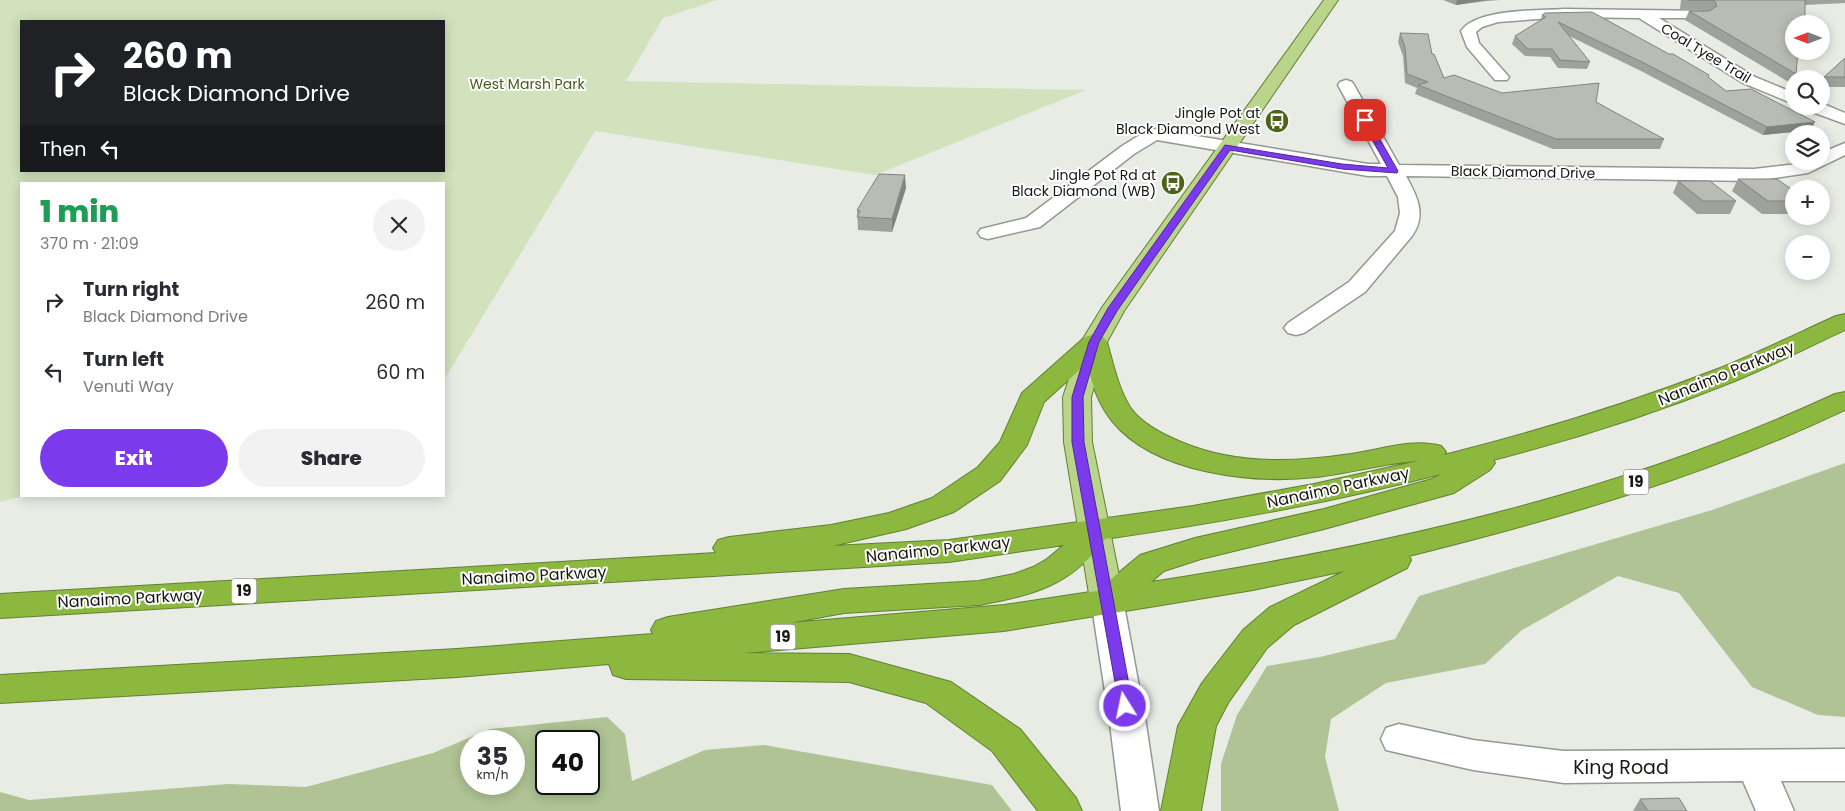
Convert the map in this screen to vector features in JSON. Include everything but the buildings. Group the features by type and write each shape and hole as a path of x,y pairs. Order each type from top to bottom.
{"highway":[{"name":"Nanaimo Parkway","path":"0,606 949,551 1193,516 1314,494 1502,449 1658,401 1759,362 1845,321"},
{"path":"487,577 831,536 895,522 944,505 989,474 1013,445 1032,399 1094,342 1116,408 1128,422 1169,450 1193,458 1243,468 1289,470 1323,468 1416,452 1502,449"},
{"name":"19","path":"0,689 457,663 988,621 1107,600 1253,578 1357,557 1535,513 1680,468 1787,427 1845,400"},
{"path":"1107,600 1152,563 1195,549 1324,519 1443,486 1502,449"},
{"path":"457,663 844,602 979,593 996,590 1034,581 1065,564 1083,548 1095,530"},
{"path":"1181,811 1197,726 1215,692 1255,640 1282,616 1393,561 1420,542"},
{"path":"457,663 849,668 938,692 1006,740 1062,811"}],"main road":[{"path":"1107,600 1078,442 1078,397 1094,342 1112,310 1331,0"}],"street":[{"name":"Coal Tyee Trail","path":"1621,0 1749,80 1785,94"},
{"path":"1501,77 1472,44 1468,32 1477,24 1497,18 1564,13 1705,14"},
{"path":"1296,328 1357,287 1405,232 1410,212 1408,197 1346,85"},
{"path":"1830,113 1845,119"},
{"name":"Black Diamond Drive","path":"988,233 1032,223 1128,150 1154,134 1350,168 1394,171 1754,175 1801,170"},
{"name":"Black Diamond Drive","path":"1830,155 1845,148"},
{"path":"1107,600 1128,724 1140,811"},
{"name":"King Road","path":"1399,739 1473,755 1564,767 1845,765"},
{"path":"1756,767 1775,811"}],"green space":[{"name":"West Marsh Park","path":"0,0 717,0 663,18 626,81 1086,90 875,175 595,131 445,378 445,182 20,182 20,497 0,502"},
{"path":"1845,463 1845,717 1818,715 1752,687 1679,593 1618,576 1522,630 1485,664 1386,683 1331,719 1325,757 1339,811 1221,811 1221,764 1237,715 1267,666 1320,657 1395,639 1419,596 1712,510"},
{"path":"607,717 625,734 632,781 705,750 764,745 992,785 1012,811 0,811 0,792 29,800 228,784 306,787 433,753 460,742 460,795 525,795 525,730 488,730"}],"place":[{"name":"Jingle Pot at Black Diamond West","path":"1277,121"},
{"name":"Jingle Pot Rd at Black Diamond (WB)","path":"1173,183"}],"route":[{"path":"1125,706 1078,442 1078,397 1094,342 1112,310 1228,147 1342,167 1394,171 1365,120"}]}
